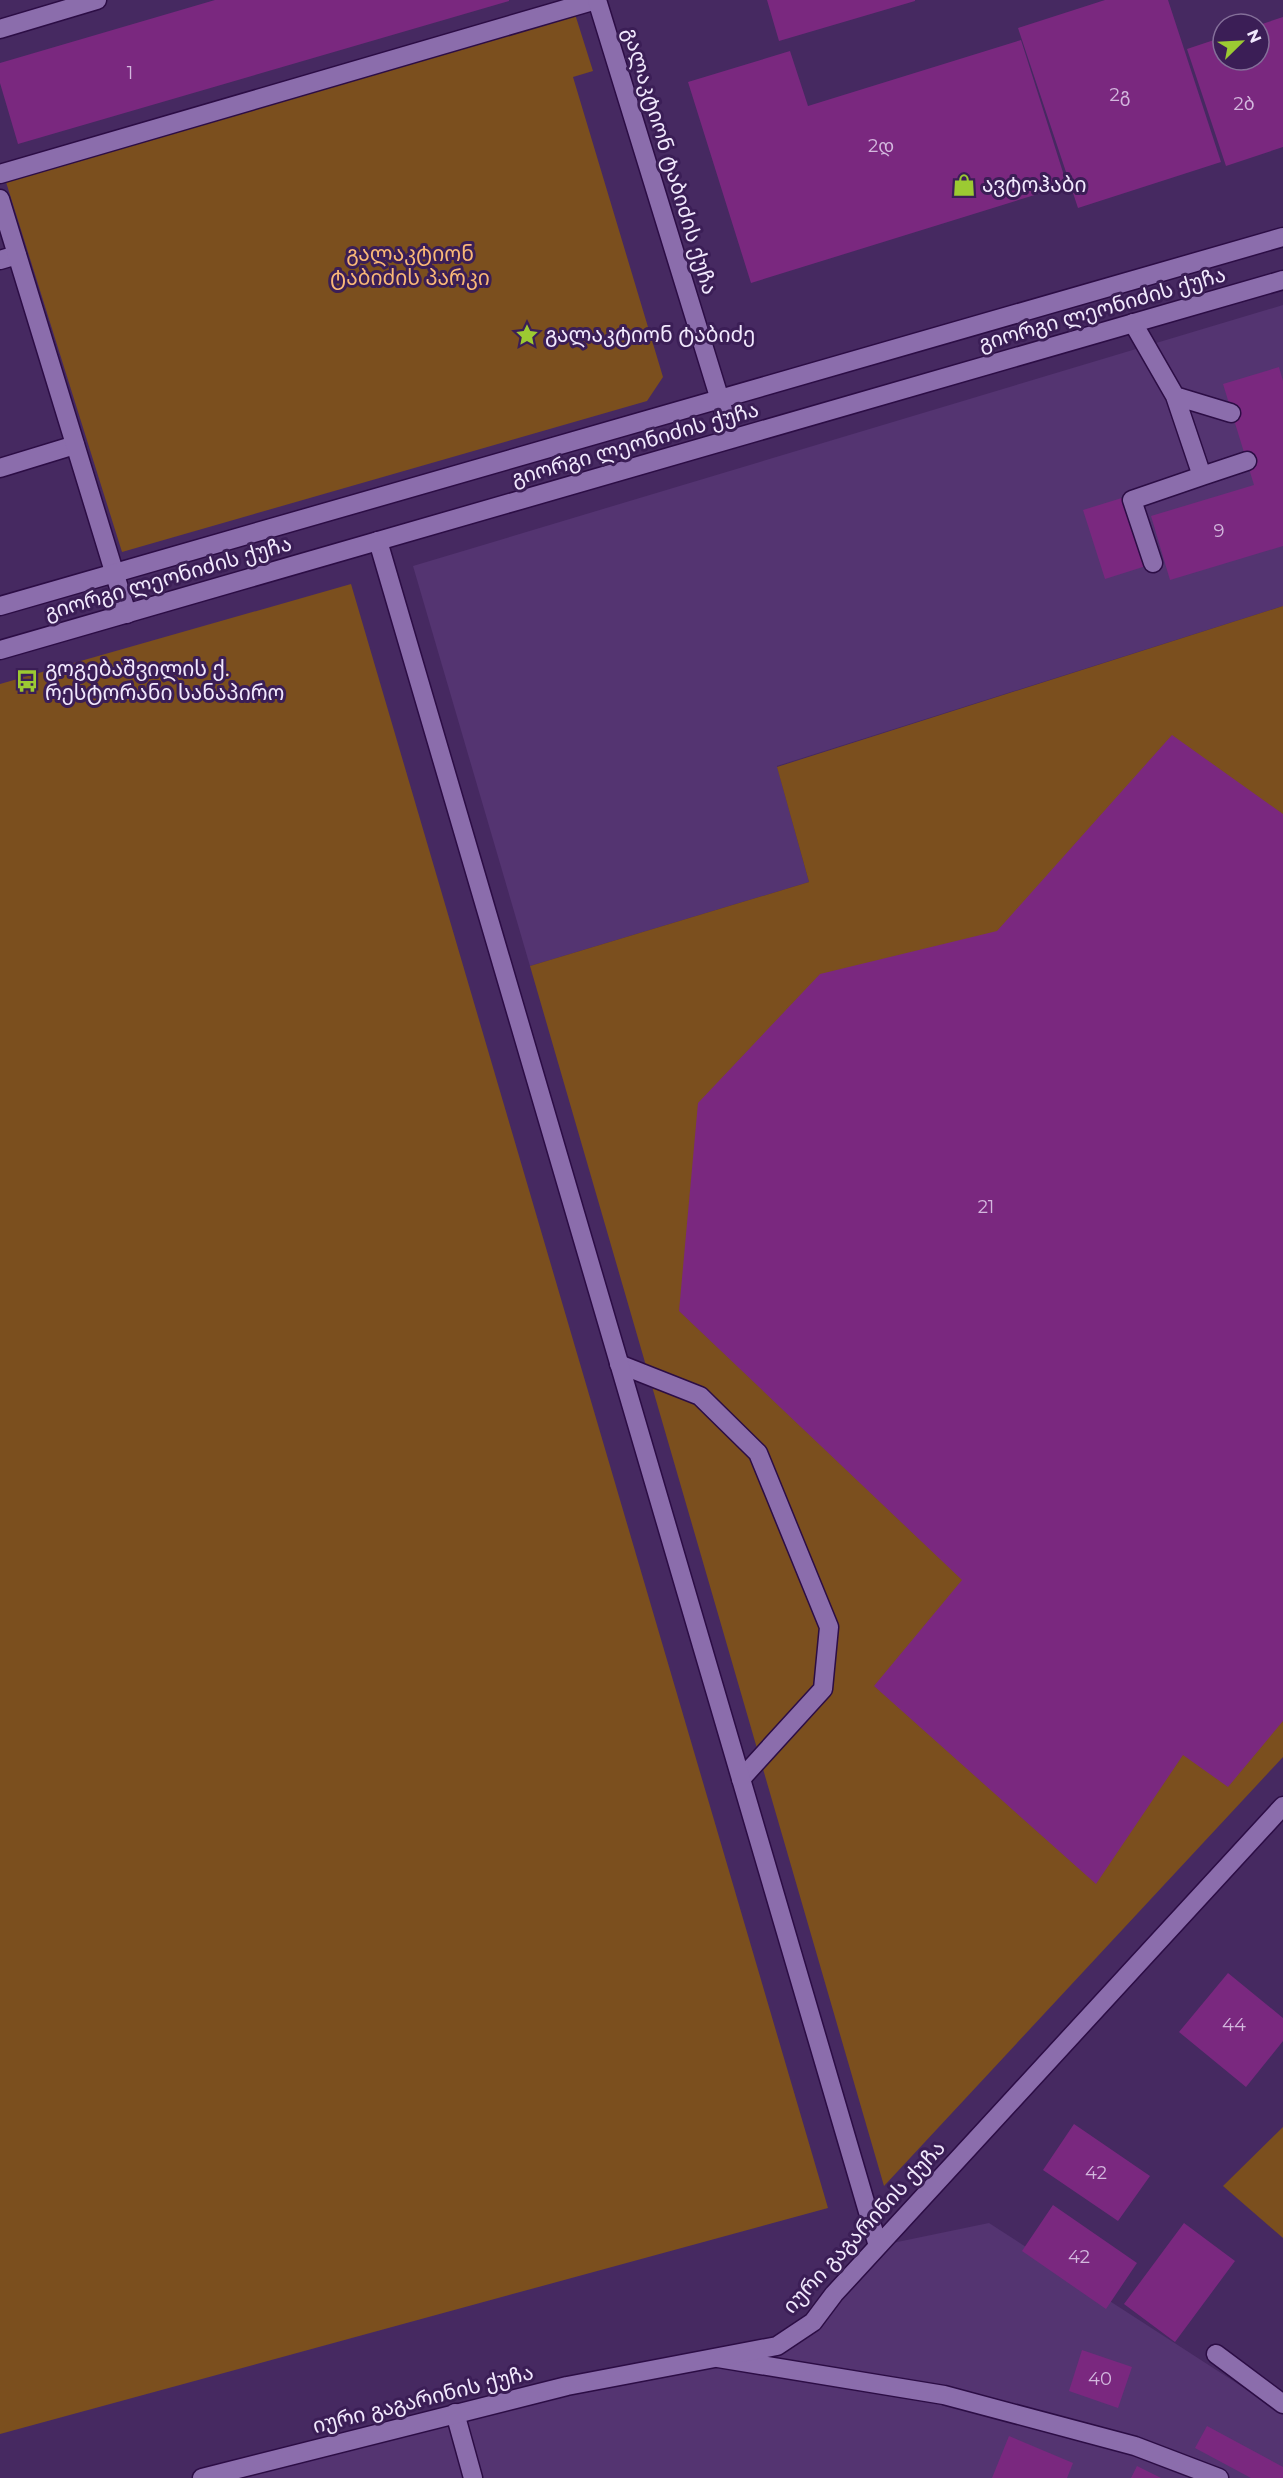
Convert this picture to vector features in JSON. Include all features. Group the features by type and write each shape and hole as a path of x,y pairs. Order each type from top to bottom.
{"street":[{"path":"0,28 97,0"},
{"path":"0,174 597,0"},
{"name":"გალაკტიონ ტაბიძის ქუჩა","path":"597,0 732,440"},
{"path":"0,200 8,258 75,445 127,614"},
{"name":"გიორგი ლეონიძის ქუჩა","path":"0,606 1283,237"},
{"name":"გიორგი ლეონიძის ქუჩა","path":"0,650 1283,280"},
{"path":"1133,323 1175,396 1202,476"},
{"path":"1175,396 1231,413"},
{"path":"0,468 75,445"},
{"path":"1153,563 1132,500 1247,461"},
{"path":"378,541 878,2246"},
{"path":"619,1364 700,1396 758,1454 829,1627 823,1689 741,1779"},
{"name":"იური გაგარინის ქუჩა","path":"202,2478 567,2386 777,2346 813,2322 834,2294 1283,1806"},
{"path":"1216,2355 1283,2404"},
{"path":"716,2358 944,2395 1135,2446 1220,2478"},
{"path":"455,2413 473,2478"}],"shaded area":[{"path":"1283,305 1283,606 777,766 809,882 530,966 413,566"},
{"path":"989,2223 1283,2413 1283,2478 202,2478 777,2346 878,2246"}],"green space":[{"name":"გალაკტიონ ტაბიძის პარკი","path":"575,14 593,71 573,77 663,377 647,401 122,552 6,182"},
{"path":"351,584 828,2208 0,2434 0,684"},
{"path":"1283,606 1283,1757 884,2186 530,966 809,882 777,767"},
{"path":"1283,2127 1283,2238 1223,2186"}],"building":[{"path":"215,0 509,1 18,144 0,83 0,63"},
{"path":"767,0 915,0 915,1 779,41"},
{"path":"1105,0 1168,0 1221,162 1078,208 1018,28"},
{"path":"1283,17 1283,147 1226,166 1187,49 1211,41 1211,72 1271,72 1271,21"},
{"path":"1021,40 1067,185 751,283 688,82 790,51 808,106"},
{"path":"1279,367 1283,381 1283,546 1170,580 1151,516 1254,485 1223,384"},
{"path":"1125,497 1146,566 1105,579 1083,510"},
{"path":"1172,735 1283,814 1283,1721 1228,1787 1183,1755 1096,1884 874,1686 962,1580 679,1311 698,1103 820,974 997,931"},
{"path":"1228,1973 1283,2018 1283,2041 1246,2087 1179,2032"},
{"path":"1074,2124 1150,2176 1118,2221 1043,2170"},
{"path":"1053,2205 1137,2263 1106,2309 1022,2251"},
{"path":"1184,2223 1235,2261 1175,2342 1124,2304"},
{"path":"1082,2350 1132,2367 1118,2408 1069,2391"},
{"path":"1207,2426 1283,2467 1283,2478 1251,2478 1195,2448"},
{"path":"1009,2436 1073,2463 1067,2478 992,2478"},
{"path":"1137,2466 1161,2478 1131,2478"}],"place":[{"name":"ავტოჰაბი","path":"964,185"},
{"name":"გალაკტიონ ტაბიძე","path":"527,335"},
{"name":"გოგებაშვილის ქ. რესტორანი სანაპირო","path":"27,681"}]}
